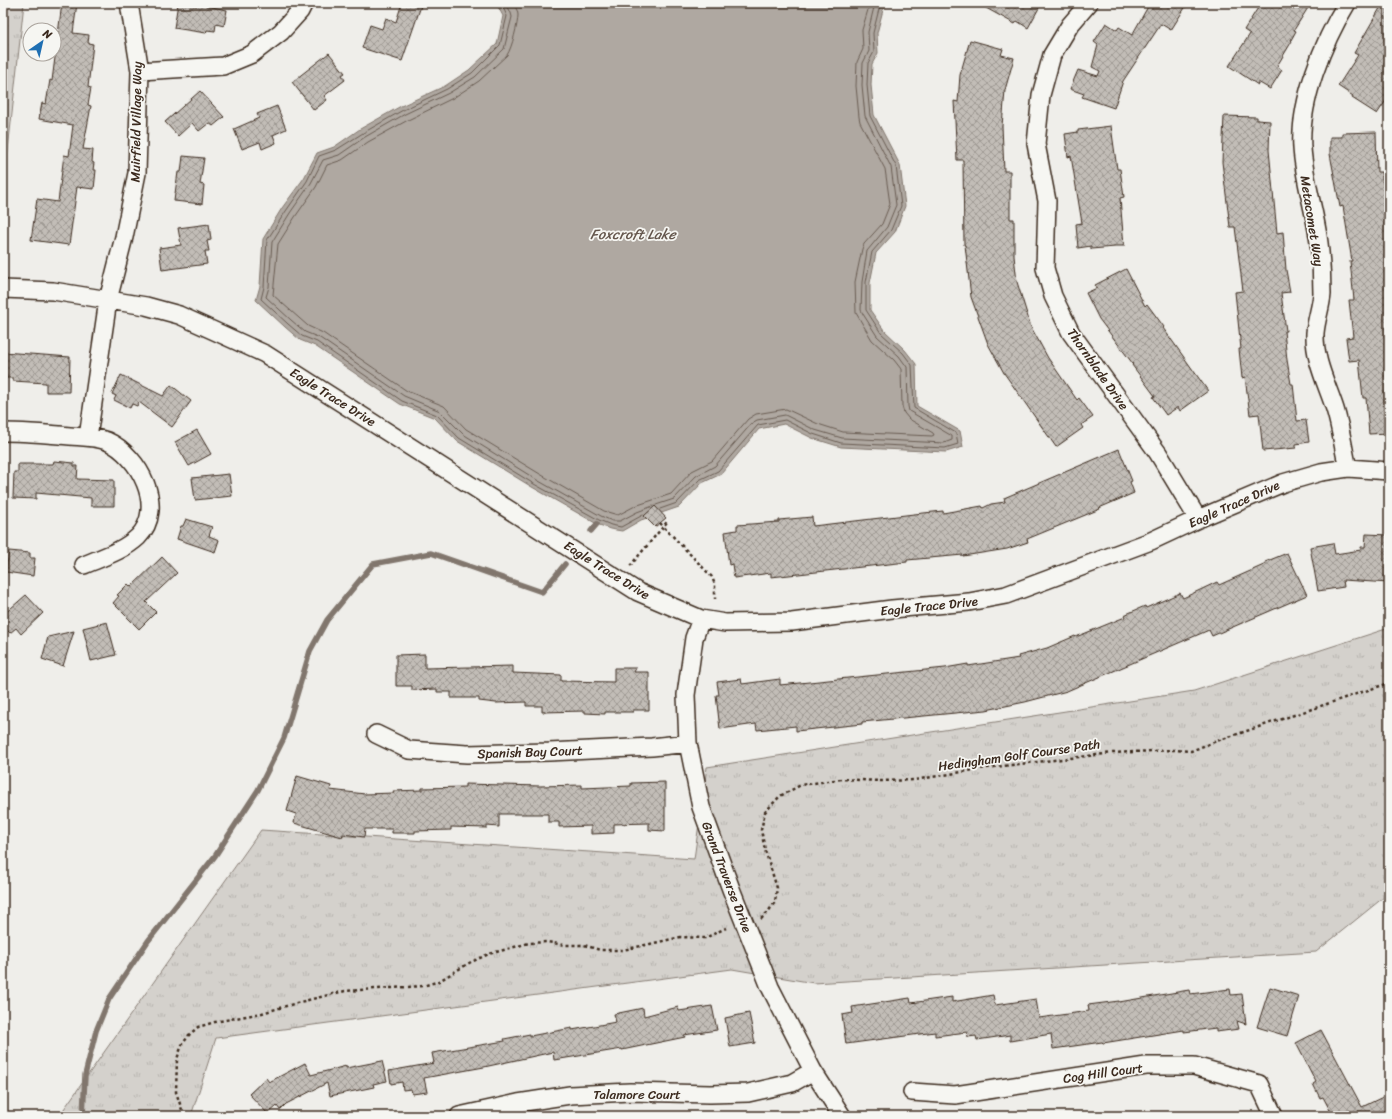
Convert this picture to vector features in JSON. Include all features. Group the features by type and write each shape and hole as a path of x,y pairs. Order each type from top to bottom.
{"street":[{"name":"Muirfield Village Way","path":"88,437 108,305 137,173 140,71 129,3"},
{"path":"140,71 223,66 252,54 281,32 300,11 304,3"},
{"name":"Thornblade Drive","path":"1090,3 1070,25 1052,55 1041,95 1036,144 1047,201 1046,268 1053,296 1071,333 1158,453 1198,519"},
{"name":"Metacomet Way","path":"1347,3 1322,52 1310,85 1303,120 1301,147 1319,243 1322,295 1315,333 1317,355 1335,410 1348,468"},
{"name":"Eagle Trace Drive","path":"3,289 53,291 108,305 146,306 179,315 265,354 638,592 701,619 725,623 792,622 969,602 1006,595 1151,542 1198,519 1283,483 1321,472 1348,468 1389,471"},
{"path":"3,432 88,437 106,441 118,448 135,464 146,483 150,503 148,521 138,536 119,550 84,565"},
{"name":"Grand Traverse Drive","path":"701,619 694,638 686,695 688,743 701,807 731,890 770,987 813,1071 842,1116"},
{"name":"Spanish Bay Court","path":"376,734 409,750 467,754 644,748 688,743"},
{"name":"Cog Hill Court","path":"912,1092 955,1094 1146,1066 1194,1066 1259,1084 1274,1116"},
{"name":"Talamore Court","path":"459,1116 518,1103 570,1095 630,1092 710,1094 748,1093 792,1083 813,1071"}],"path":[{"path":"630,566 667,522"},
{"path":"660,523 712,577 715,585 715,599"},
{"name":"Hedingham Golf Course Path","path":"761,919 775,902 776,888 761,830 765,812 780,796 801,785 841,779 880,781 915,780 986,768 1113,753 1173,750 1191,751 1389,683"},
{"path":"184,1116 176,1092 176,1059 182,1045 189,1035 198,1027 215,1022 262,1013 345,991 423,986 439,981 471,962 489,954 529,943 547,942 564,946 584,945 600,950 623,950 681,937 705,938 726,928"}],"green space":[{"path":"3,3 24,3 3,196"},
{"path":"1389,628 1389,893 1316,952 814,983 732,969 216,1038 191,1116 59,1116 261,830 694,859 707,767 1194,691"}],"water":[{"name":"Foxcroft Lake","path":"496,3 888,3 883,10 877,33 878,53 872,64 871,85 874,115 900,165 905,206 895,232 876,253 870,283 870,310 884,330 905,350 916,364 917,406 960,431 963,447 946,452 841,447 812,438 784,424 759,429 721,474 702,483 679,507 641,520 622,531 610,529 597,524 532,487 457,441 435,418 400,404 315,346 300,340 256,300 260,286 263,239 282,208 304,178 317,153 334,147 360,129 401,106 445,86 469,70 497,44 503,16"}],"building":[{"path":"62,3 77,3 73,33 89,35 88,43 93,44 88,87 91,88 88,105 91,106 83,149 93,150 93,170 96,170 94,189 77,187 69,245 31,240 37,199 58,202 64,155 69,156 73,125 39,119 42,103 46,104 50,80 52,81 54,62 62,62 62,22 60,22"},
{"path":"178,3 197,6 197,4 227,10 224,26 216,24 215,31 207,30 206,33 174,28"},
{"path":"402,3 422,3 402,61 362,48 370,25 382,29 386,18 396,22"},
{"path":"977,3 1030,3 1039,8 1028,28 1017,21 1015,24"},
{"path":"1150,3 1188,3 1171,30 1161,24 1123,81 1114,108 1082,97 1084,94 1070,89 1078,70 1098,76 1100,71 1092,67 1098,45 1094,42 1106,23 1117,30 1119,27 1132,35"},
{"path":"1261,3 1311,3 1294,30 1296,31 1291,40 1292,41 1277,66 1282,70 1270,89 1258,82 1258,85 1229,66 1250,34 1244,30"},
{"path":"1383,3 1389,3 1389,96 1377,114 1352,98 1353,96 1338,86 1358,55 1354,53"},
{"path":"970,40 1003,49 1001,55 1014,58 1005,90 1002,126 1004,171 1010,171 1010,219 1014,219 1014,256 1017,282 1031,327 1048,358 1077,400 1079,398 1093,417 1081,425 1083,428 1056,447 1004,373 988,344 971,297 964,245 963,160 957,160 954,101 958,102 960,75"},
{"path":"329,53 345,73 342,75 345,80 324,96 327,100 314,110 292,82"},
{"path":"200,91 224,117 213,126 209,123 199,131 192,123 178,136 165,122"},
{"path":"277,106 286,129 273,135 276,143 262,149 260,142 242,149 234,129 259,118 257,114"},
{"path":"1224,116 1257,117 1257,120 1270,121 1269,150 1277,233 1283,232 1286,270 1290,292 1281,293 1286,331 1284,331 1287,360 1291,384 1293,384 1297,421 1306,420 1309,442 1296,444 1296,448 1263,451 1259,414 1250,415 1245,377 1242,378 1239,349 1241,349 1235,292 1243,291 1235,227 1230,227 1222,162"},
{"path":"1111,126 1117,169 1120,169 1124,197 1120,198 1124,246 1091,249 1091,246 1078,248 1076,224 1082,223 1071,156 1068,157 1065,134 1078,132 1078,130"},
{"path":"1376,132 1377,172 1381,172 1389,216 1389,433 1369,434 1366,398 1363,398 1359,360 1349,361 1346,338 1353,337 1349,300 1354,300 1350,261 1352,261 1343,206 1340,207 1330,154 1330,137 1342,137 1342,133"},
{"path":"183,156 204,158 200,184 204,185 202,204 174,201 178,172 181,172"},
{"path":"209,224 211,240 207,241 209,251 205,251 207,264 162,270 159,248 181,245 178,228"},
{"path":"1126,269 1145,306 1147,304 1208,391 1180,411 1178,407 1166,415 1153,397 1155,396 1132,365 1133,364 1099,319 1086,293 1097,288 1095,285"},
{"path":"3,352 70,357 69,392 46,392 46,383 13,381 13,378 3,378"},
{"path":"121,375 163,396 171,385 191,401 172,427 139,402 137,406 132,404 130,408 114,400 116,396 112,394"},
{"path":"197,430 211,454 189,466 175,442"},
{"path":"1119,449 1132,481 1130,482 1134,493 1099,508 1100,509 1027,539 1028,542 1007,549 963,556 907,560 907,562 771,577 771,573 734,578 732,564 729,565 725,532 737,530 737,525 779,522 779,520 812,517 813,526 943,511 943,513 982,506 983,508 991,504 1005,502 1004,498"},
{"path":"54,461 74,463 74,466 78,466 77,479 114,480 114,506 91,506 91,498 36,493 36,499 13,498 14,472 18,472 18,464 53,464"},
{"path":"229,474 232,496 195,500 192,478"},
{"path":"655,506 666,518 655,527 644,516"},
{"path":"186,519 212,527 209,536 219,540 215,552 177,539 181,526 183,526"},
{"path":"1366,534 1389,535 1389,583 1343,580 1344,587 1318,591 1310,547 1333,543 1335,554 1361,550 1361,547 1365,547"},
{"path":"9,551 30,553 30,558 35,558 33,576 6,572"},
{"path":"1287,553 1307,595 1212,636 1209,630 1067,691 986,710 862,722 862,724 796,731 796,726 757,730 756,724 720,729 716,695 719,695 717,682 741,679 742,684 780,679 780,685 945,668 968,664 968,666 1019,658 1018,656 1047,648 1075,636 1076,637 1125,617 1124,615 1145,606 1146,608 1180,593 1183,598 1217,582 1219,585 1266,564 1265,562"},
{"path":"162,557 177,573 146,602 156,612 139,629 113,603 119,596 117,595 128,584 131,587"},
{"path":"26,595 43,613 21,634 16,628 10,633 3,626 3,615"},
{"path":"107,622 116,655 91,661 83,628"},
{"path":"74,631 63,666 42,659 48,637"},
{"path":"425,654 425,668 513,666 513,673 561,675 561,681 614,682 614,668 636,668 634,672 649,672 649,710 633,710 633,712 605,712 605,714 585,713 585,711 542,712 542,706 526,706 526,702 496,703 479,701 479,698 451,698 451,692 437,692 437,689 412,690 412,686 396,686 396,655"},
{"path":"297,776 331,786 330,790 365,794 394,793 393,791 422,790 422,788 465,787 465,784 540,786 582,785 582,788 631,786 631,783 665,782 665,831 649,830 649,823 614,824 614,833 591,834 591,826 559,827 559,822 548,822 548,814 499,814 499,827 451,827 451,830 415,831 415,833 392,833 392,829 365,829 364,837 343,834 342,837 294,823 296,814 287,811"},
{"path":"1270,987 1299,996 1287,1036 1257,1027"},
{"path":"1230,989 1231,995 1242,994 1246,1024 1237,1021 1239,1029 1216,1032 1216,1028 1184,1032 1184,1030 1103,1043 1053,1049 1051,1034 1010,1041 1010,1035 977,1040 976,1036 968,1037 967,1032 935,1036 935,1032 846,1044 842,1015 853,1013 852,1007 910,998 911,1003 952,997 952,1002 993,995 995,1005 1036,999 1039,1018 1089,1011 1088,1005 1119,1002 1189,990 1190,994"},
{"path":"712,1006 717,1030 684,1035 685,1037 622,1050 554,1060 553,1052 424,1078 427,1092 412,1094 411,1089 403,1090 402,1082 391,1084 389,1071 434,1063 432,1053 505,1041 504,1039 530,1034 530,1036 616,1022 614,1014 643,1008 644,1016 678,1007 679,1011"},
{"path":"749,1013 755,1043 730,1047 725,1018"},
{"path":"1321,1030 1362,1107 1389,1094 1389,1116 1333,1116 1323,1097 1320,1098 1313,1084 1316,1082 1296,1043"},
{"path":"382,1061 387,1081 373,1084 374,1087 330,1096 327,1083 286,1104 280,1110 277,1106 268,1114 249,1094 266,1078 269,1082 305,1063 311,1075 346,1066 346,1068"}],"waterway":[{"path":"591,531 597,524"},
{"path":"83,1116 85,1075 96,1031 109,999 148,941 215,856 258,790 284,738 310,651 327,620 373,564 431,553 542,592 565,564"}]}
